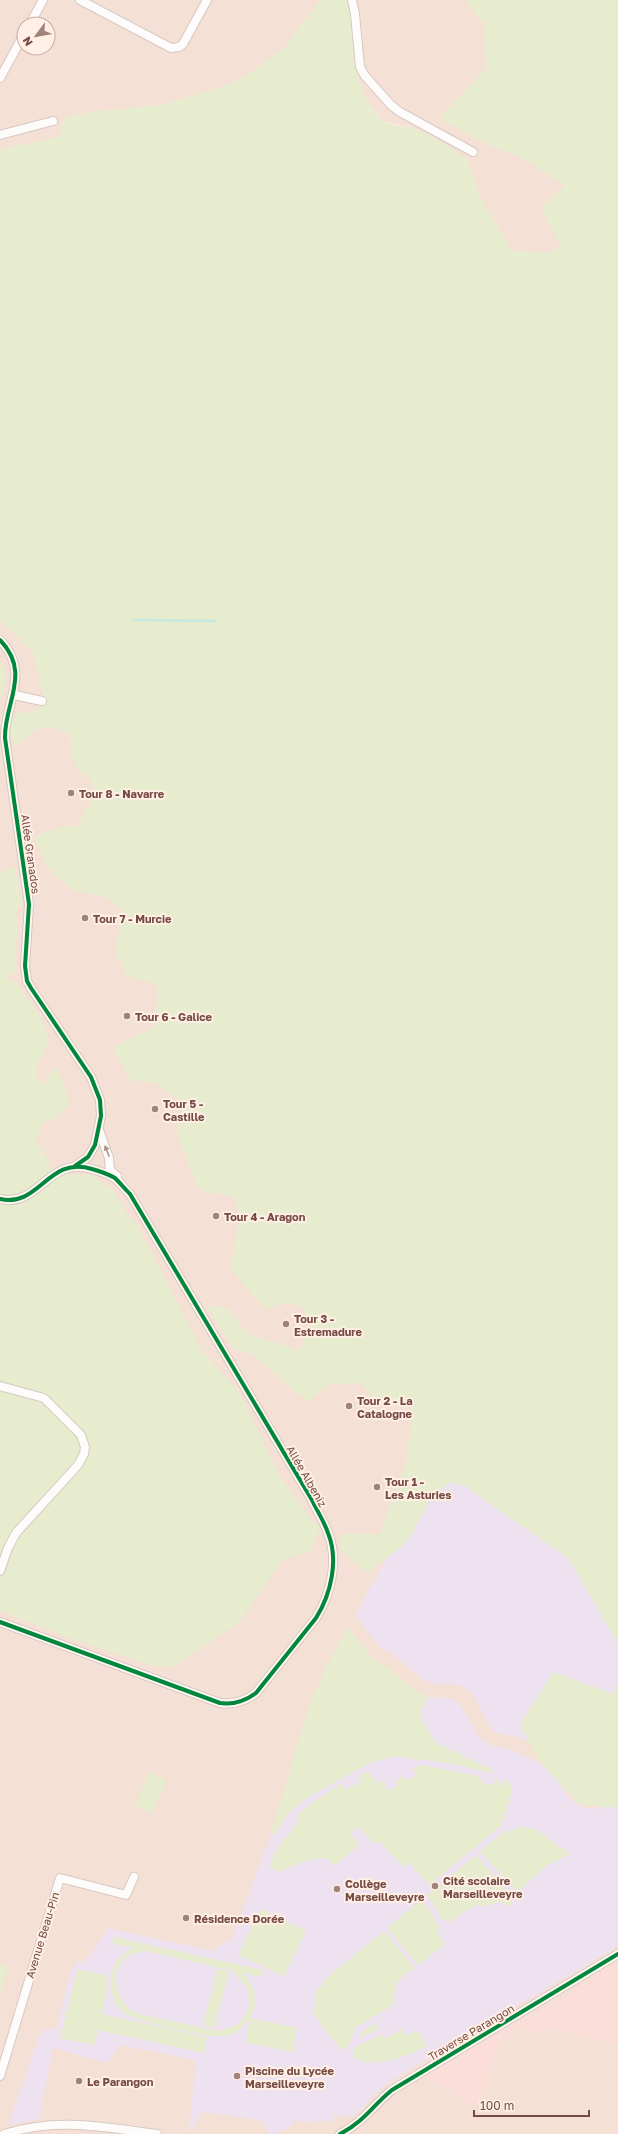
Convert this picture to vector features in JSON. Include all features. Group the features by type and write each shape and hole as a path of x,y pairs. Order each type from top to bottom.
{"street":[{"path":"34,16 43,0"},
{"path":"80,0 171,48 180,47 183,44 207,0"},
{"path":"352,0 355,14 360,67 364,76 391,105 400,112 473,152"},
{"path":"0,78 16,49"},
{"path":"0,135 53,121"},
{"name":"Allée Granados","path":"0,640 12,659 16,677 14,695 7,719 5,738 29,904 26,975 31,988 96,1086 101,1107 99,1130 92,1152 75,1166"},
{"path":"14,695 42,701"},
{"name":"Allée Granados","path":"99,1130 109,1158 110,1170"},
{"name":"Allée Albeniz","path":"0,1199 8,1200 26,1197 56,1172 75,1166 98,1170 110,1170"},
{"name":"Allée Albeniz","path":"0,1622 216,1701 228,1704 243,1701 256,1693 290,1652 323,1606 331,1581 333,1554 331,1541 324,1524 130,1194 114,1178 98,1170"},
{"path":"110,1170 123,1182 130,1194"},
{"path":"0,1386 44,1398 81,1435 85,1447 84,1454 78,1465 16,1534 8,1548 0,1571"},
{"name":"Avenue Beau-Pin","path":"0,2076 60,1878 126,1895 134,1877"},
{"name":"Traverse Parangon","path":"340,2134 362,2120 382,2098 392,2090 618,1954"},
{"path":"4,2134 28,2127 57,2124 92,2130 156,2134"}],"shaded area":[{"path":"0,0 320,0 286,46 252,72 231,84 162,105 97,111 60,137 0,149"},
{"path":"347,0 466,0 484,24 487,68 439,118 482,142 521,157 566,186 541,208 561,246 549,253 512,251 480,197 467,159 416,129 383,121 364,98 352,51 351,15"},
{"path":"0,620 33,652 43,692 38,710 15,746 37,729 54,726 70,734 72,754 78,770 92,780 94,795 78,826 60,827 74,891 101,895 123,910 116,952 127,976 158,984 155,1027 113,1048 131,1080 156,1083 181,1101 177,1135 207,1192 234,1196 240,1218 235,1242 287,1302 304,1308 309,1327 300,1350 248,1335 227,1308 207,1306 234,1349 250,1353 308,1402 329,1384 361,1383 374,1400 413,1402 407,1461 380,1534 342,1534 367,1573 432,1496 540,1762 578,1804 618,1808 618,2134 0,2134"},
{"path":"618,1326 618,1792 522,1738 493,1732 472,1694 460,1685 436,1684 423,1680 394,1655 380,1648 355,1615 428,1483"},
{"name":"Cité scolaire Marseilleveyre","path":"348,1627 371,1657 385,1665 414,1689 428,1697 451,1698 460,1704 478,1737 490,1745 515,1751 547,1767 570,1799 581,1807 598,1809 611,1804 618,1804 618,1946 386,2084 353,2117 334,2115 333,2122 317,2120 317,2123 294,2121 294,2124 277,2134 269,2134 262,2120 202,2112 192,2131 189,2131 196,2060 120,2045 107,2063 53,2048 39,2119 8,2125 38,2039 43,2031 57,2027 71,1970 76,1961 83,1962 91,1954 108,1928 213,1951 232,1938 271,1834 312,1695 323,1678 322,1674"},
{"path":"618,1960 618,2044 549,2028 539,2035 524,2026 502,2038 492,2061 478,2107 425,2077 450,2062 460,2063 462,2055 507,2028 526,2018 528,2019 549,2006 558,2005 563,1997"}],"green space":[{"path":"320,0 347,0 359,79 371,108 385,122 421,131 467,159 480,197 512,251 549,253 561,246 541,208 565,186 521,157 482,142 439,118 487,68 484,24 466,0 618,0 618,1644 568,1558 463,1485 451,1482 432,1496 412,1534 400,1548 367,1573 340,1549 341,1534 380,1534 407,1461 413,1402 374,1400 361,1383 329,1384 308,1402 250,1353 234,1349 206,1306 227,1308 248,1335 300,1350 309,1327 304,1308 287,1302 266,1309 230,1269 240,1218 234,1196 207,1192 197,1186 177,1135 181,1101 156,1083 131,1080 113,1047 155,1027 158,985 127,976 116,952 123,910 101,895 74,891 49,869 34,837 60,827 78,826 94,795 92,781 78,770 72,754 70,734 53,727 41,728 15,746 9,729 14,714 38,710 43,692 33,652 0,620 0,149 60,137 64,117 97,111 162,105 231,84 252,72 286,46"},
{"path":"0,661 3,665 5,680 4,690 0,700"},
{"path":"15,867 22,904 16,910 18,938 15,943 15,972 3,979 16,982 43,1021 48,1038 45,1051 37,1063 37,1079 46,1083 54,1065 65,1086 69,1105 56,1118 42,1123 36,1141 48,1159 53,1179 66,1174 90,1175 113,1190 128,1215 135,1222 203,1352 239,1392 279,1475 309,1517 320,1527 311,1551 283,1559 239,1622 173,1667 153,1666 75,1640 0,1611 0,872"},
{"path":"348,1627 371,1657 385,1665 414,1689 428,1697 420,1712 424,1724 435,1742 494,1771 493,1773 447,1763 393,1756 368,1764 308,1797 289,1813 275,1834 271,1834 312,1695 323,1678 322,1674"},
{"path":"553,1672 613,1694 618,1681 618,1808 579,1804 540,1762 520,1725"},
{"path":"421,1765 478,1776 483,1783 494,1785 496,1779 499,1780 498,1785 501,1786 503,1780 507,1780 512,1790 507,1810 503,1815 505,1818 500,1822 502,1825 429,1885 409,1862 404,1867 379,1841 374,1844 358,1826 350,1834 359,1845 334,1866 327,1858 307,1860 278,1872 270,1867 275,1851 300,1820 297,1816 313,1802 341,1784 345,1790 361,1781 359,1775 367,1771 379,1784 384,1780 385,1788 389,1791 397,1785 396,1781 404,1776 407,1781 416,1775 413,1769"},
{"path":"149,1772 167,1780 152,1813 135,1805"},
{"path":"519,1827 535,1829 570,1854 546,1866 517,1892 480,1851 506,1830 508,1832"},
{"path":"476,1855 512,1896 511,1906 499,1902 485,1906 475,1905 450,1922 443,1920 427,1895"},
{"path":"422,1899 440,1928 437,1931 445,1944 418,1965 387,1928"},
{"path":"260,1909 306,1931 284,1976 238,1955"},
{"path":"384,1931 415,1968 403,1976 396,1985 393,2002 390,2007 356,2027 346,2049 341,2049 324,2030 314,2013 316,1990 320,1988 324,1980"},
{"path":"114,1937 263,1970 262,1977 244,1973 251,1984 255,2001 250,2018 297,2028 293,2052 246,2043 250,2019 237,2031 226,2036 218,2036 205,2035 156,2024 130,2016 123,2012 113,1997 111,1984 112,1974 118,1960 133,1948 112,1943","holes":["147,1951 233,1971 248,1988 249,2007 242,2020 235,2026 218,2031 135,2013 128,2008 123,2001 116,1986 116,1977 122,1962 131,1955"]},
{"path":"0,1963 8,1966 0,1995"},
{"path":"77,1969 109,1976 102,2014 207,2037 204,2053 98,2030 94,2045 60,2038"},
{"path":"217,1969 229,1972 214,2028 203,2025"},
{"path":"376,2023 379,2029 359,2038 361,2033"},
{"path":"403,2028 405,2035 418,2031 426,2047 400,2058 381,2062 371,2063 354,2058 353,2049 359,2045 382,2035 385,2039"}],"waterway":[{"path":"134,620 215,621"}],"cycle path":[{"path":"0,640 9,652 14,664 15,676 5,738 29,904 25,966 27,981 91,1077 100,1100 101,1116 95,1145 88,1157 75,1166"},
{"path":"0,1199 14,1200 25,1196 65,1169 77,1167 92,1169 115,1178 130,1194 312,1500 325,1524 333,1554 332,1577 326,1598 316,1618 256,1693 235,1703 220,1703 0,1622"},
{"path":"340,2134 362,2119 392,2090 618,1954"}],"place":[{"name":"Tour 8 - Navarre","path":"71,793"},
{"name":"Tour 7 - Murcie","path":"85,918"},
{"name":"Tour 6 - Galice","path":"127,1016"},
{"name":"Tour 5 - Castille","path":"155,1109"},
{"name":"Tour 4 - Aragon","path":"216,1216"},
{"name":"Tour 3 - Estremadure","path":"286,1324"},
{"name":"Tour 2 - La Catalogne","path":"349,1406"},
{"name":"Tour 1 - Les Asturies","path":"377,1487"},
{"name":"Cité scolaire Marseilleveyre","path":"435,1886"},
{"name":"Collège Marseilleveyre","path":"337,1889"},
{"name":"Résidence Dorée","path":"186,1918"},
{"name":"Piscine du Lycée Marseilleveyre","path":"237,2076"},
{"name":"Le Parangon","path":"79,2081"}]}
